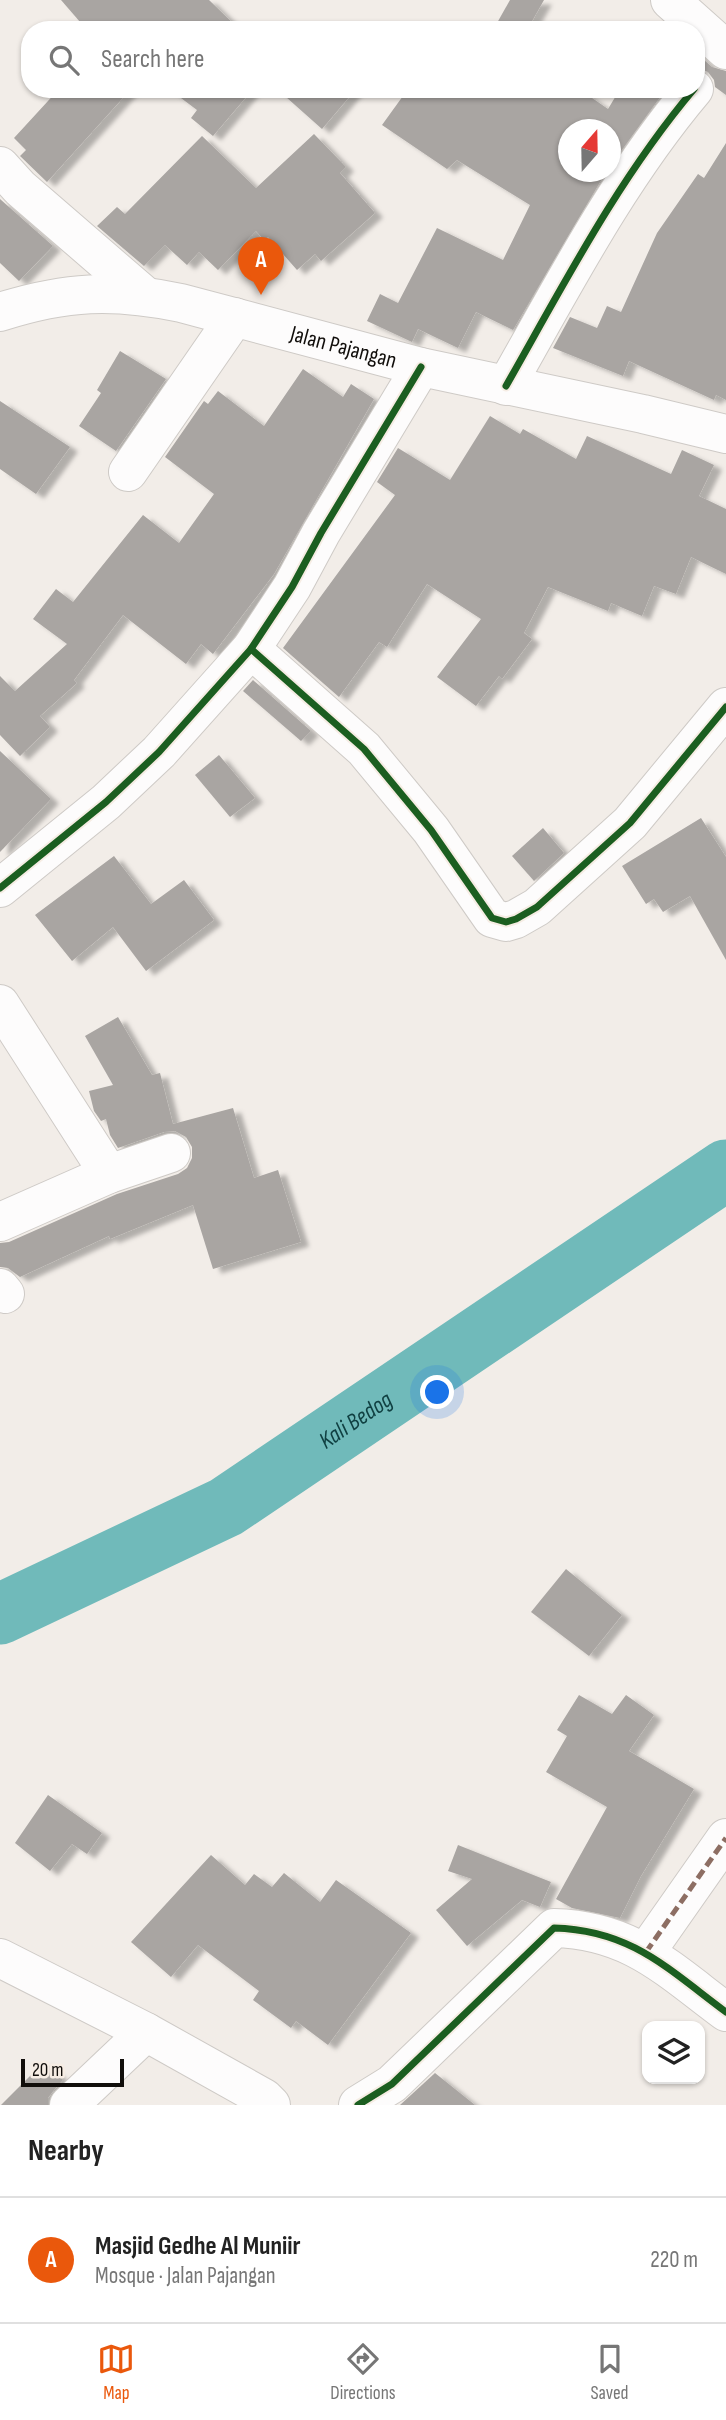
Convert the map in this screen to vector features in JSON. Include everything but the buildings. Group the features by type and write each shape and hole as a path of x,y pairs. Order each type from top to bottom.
{"street":[{"path":"670,0 693,21"},
{"path":"705,32 726,51 705,76"},
{"path":"506,386 627,176 686,98"},
{"path":"0,166 20,188 145,296"},
{"name":"Jalan Pajangan","path":"0,312 86,293 145,296 235,317 421,368 726,434"},
{"path":"128,472 235,317"},
{"path":"0,888 106,802 150,761 251,649 292,587 321,533 421,368"},
{"path":"251,649 364,749 430,830 492,918 506,922 537,907 630,823 726,707"},
{"path":"0,1004 109,1174"},
{"path":"0,1222 109,1174 171,1153"},
{"path":"646,1952 726,1838"},
{"path":"358,2105 393,2084 554,1928 592,1931 646,1952 726,2012"},
{"path":"0,1958 146,2032 264,2103"},
{"path":"69,2105 146,2032"}],"waterway":[{"name":"Kali Bedog","path":"0,1614 226,1507 726,1170"}],"marked path":[{"path":"646,1952 726,1838"}],"cycle path":[{"path":"506,386 616,196 687,98"},
{"path":"0,888 106,802 159,752 251,649 292,587 321,533 421,367"},
{"path":"251,649 364,749 431,830 492,918 506,922 537,907 630,823 726,707"},
{"path":"358,2105 392,2084 554,1928 581,1930 627,1944 666,1967 726,2012"}],"place":[{"name":"Masjid Gedhe Al Muniir","path":"261,295"}]}
